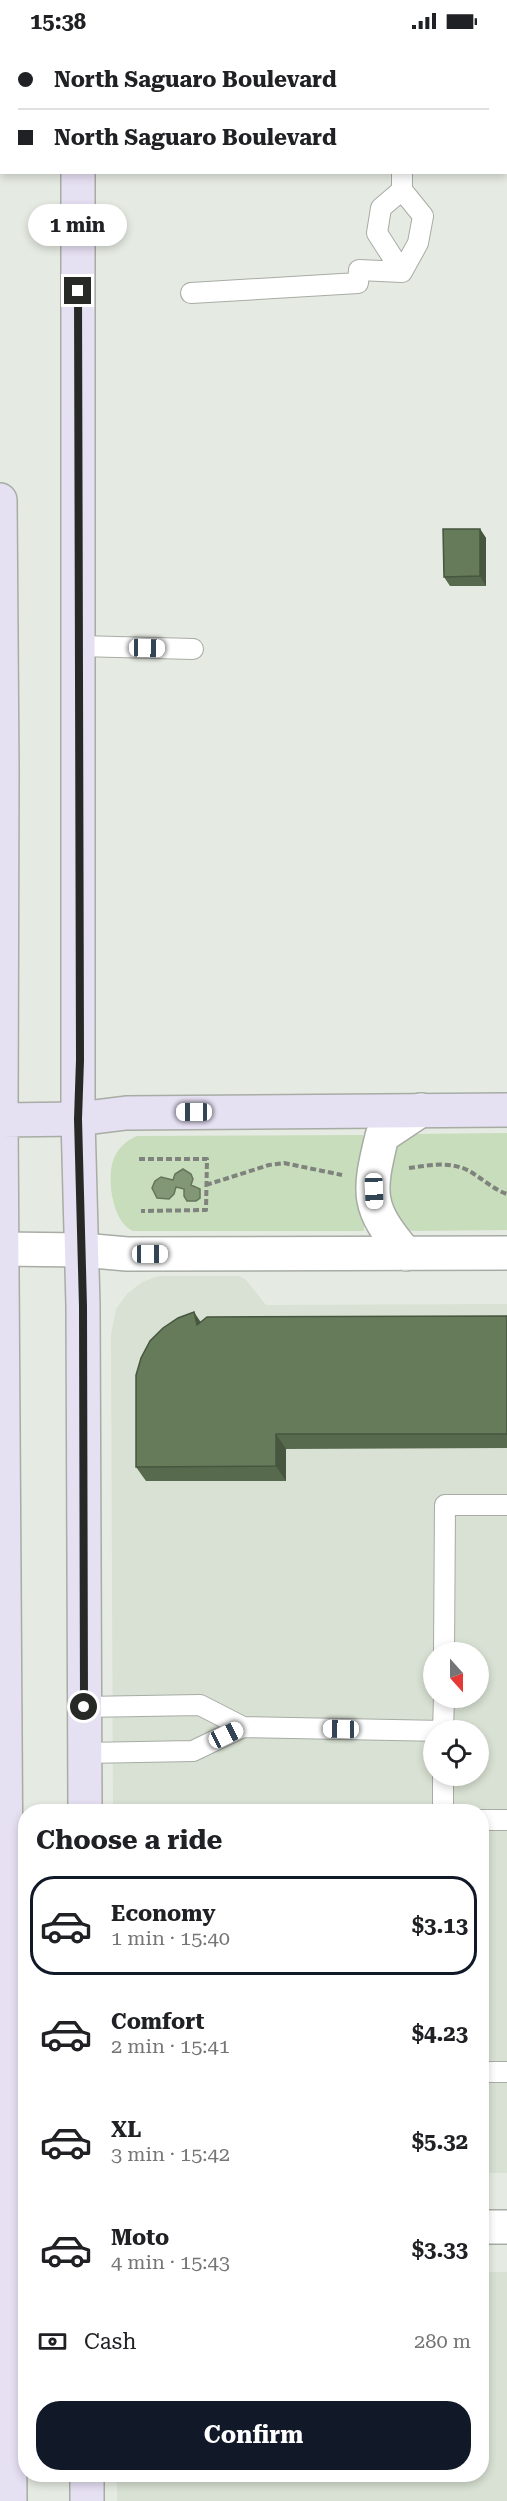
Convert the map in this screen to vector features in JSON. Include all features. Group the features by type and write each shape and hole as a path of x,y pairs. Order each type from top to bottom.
{"main road":[{"path":"78,174 78,1119 85,1804"},
{"path":"0,500 2,1248 17,2228 10,2501"},
{"path":"1,1120 78,1119 126,1113 507,1110"},
{"path":"87,2482 87,2501"}],"street":[{"path":"405,1254 385,1229 374,1209 373,1174 382,1136 421,1110"},
{"path":"2,1248 127,1254 507,1253"},
{"path":"489,2227 507,2227"}],"lane":[{"path":"402,181 423,216 418,243 402,272 377,233 381,208 402,181"},
{"path":"191,293 358,283 359,270 402,272"},
{"path":"79,646 193,649"},
{"path":"444,1642 445,1505 507,1505"},
{"path":"84,1707 200,1705 243,1727 423,1731"},
{"path":"85,1753 193,1751 243,1727"},
{"path":"443,1786 443,1804"},
{"path":"489,1820 507,1820"},
{"path":"489,2072 507,2072"}],"path":[{"path":"139,1159 207,1159 206,1210 141,1211"}],"shaded area":[{"path":"507,1133 507,1230 412,1231 404,1228 387,1207 390,1149 406,1137 415,1134"},
{"path":"363,1135 364,1231 133,1231 120,1218 112,1196 111,1172 116,1154 122,1145 137,1136"},
{"path":"183,1169 191,1174 193,1179 191,1185 200,1189 200,1198 196,1201 187,1201 184,1189 176,1187 169,1199 157,1198 152,1188 155,1181 161,1177 173,1180 175,1174"},
{"path":"159,1276 239,1276 246,1280 266,1305 507,1304 507,2173 489,2173 489,1804 113,1804 111,1335 116,1309 127,1294 142,1282"},
{"path":"489,2272 507,2272 507,2501 117,2501 117,2482 489,2482"}],"building":[{"path":"443,529 480,529 480,576 444,577"},
{"path":"194,1312 197,1325 207,1317 507,1316 507,1434 276,1434 276,1466 136,1467 136,1375 141,1358 150,1341 163,1328 178,1318"}],"route":[{"path":"78,291 80,1060 78,1119 83,1306 84,1707"}]}
